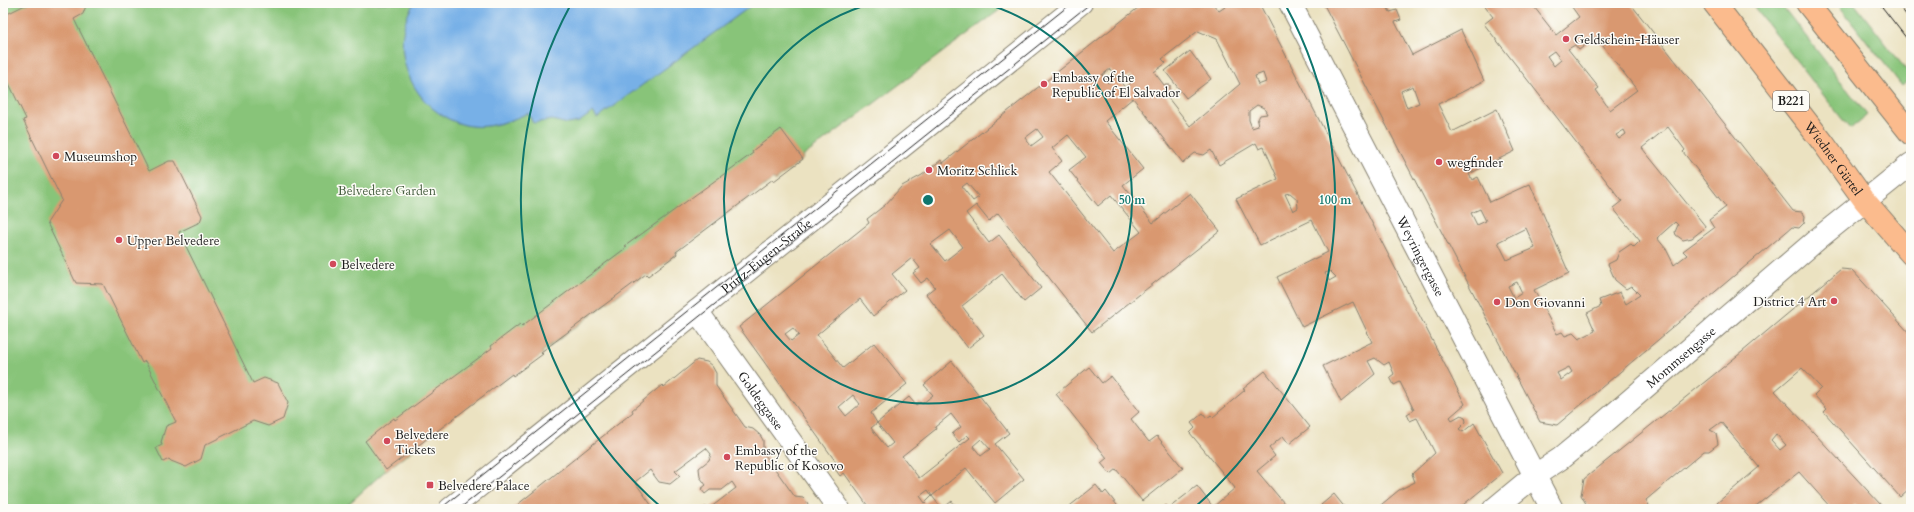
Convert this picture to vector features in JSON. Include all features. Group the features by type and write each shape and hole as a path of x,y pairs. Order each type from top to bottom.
{"main road":[{"name":"Wiedner Gürtel","path":"1714,3 1824,144 1865,201 1911,254"},
{"path":"1807,3 1911,134"}],"street":[{"name":"Prinz-Eugen-Straße","path":"450,509 1081,3"},
{"name":"Weyringergasse","path":"1290,3 1552,509"},
{"name":"Mommsengasse","path":"1494,509 1534,476 1560,459 1599,427 1820,237 1911,164"},
{"name":"Goldeggasse","path":"697,311 839,509"}],"green space":[{"name":"Belvedere Garden","path":"3,3 1009,3 802,157 803,159 774,181 773,179 676,252 677,254 648,276 646,274 542,352 543,354 512,374 415,446 416,448 386,470 343,509 3,509"},
{"path":"1751,3 1780,3 1867,115 1850,129"},
{"path":"1837,3 1854,3 1911,76 1911,78 1902,86"}],"water":[{"path":"414,3 755,3 597,118 593,112 579,122 568,124 552,120 533,123 528,113 505,122 489,126 473,126 465,125 447,118 431,107 418,93 409,76 404,58 402,40 406,21"}],"building":[{"name":"Upper Belvedere","path":"29,3 87,3 83,14 74,19 149,171 169,161 175,161 202,216 200,222 179,232 253,383 264,378 278,383 288,403 283,419 268,426 253,421 205,445 201,459 186,467 169,459 163,462 156,448 162,445 161,442 166,426 176,422 145,361 142,363 103,284 76,283 47,223 62,200 23,120 26,119 3,71 3,16"},
{"path":"1144,3 1212,3 1219,11 1225,7 1223,3 1259,3 1465,404 1450,417 1452,420 1461,415 1465,417 1466,422 1459,429 1463,432 1474,423 1502,473 1458,509 1376,509 1399,490 1415,482 1412,474 1435,453 1417,418 1410,421 1407,414 1414,410 1400,382 1394,385 1390,377 1394,374 1389,362 1384,365 1375,358 1368,361 1375,374 1341,402 1323,366 1372,342 1353,302 1302,327 1277,277 1328,252 1312,220 1260,245 1236,199 1278,179 1264,147 1259,149 1256,143 1219,165 1211,150 1204,155 1195,153 1183,163 1133,98 1105,121 1143,169 1123,185 1153,223 1190,193 1220,231 1092,332 998,213 989,221 976,205 966,213 989,243 999,235 1041,288 1024,302 1002,274 962,306 984,335 968,348 926,294 935,287 928,278 921,283 913,273 920,268 912,258 892,274 905,290 873,316 860,299 817,335 843,368 874,343 907,384 871,413 877,423 909,397 916,405 920,402 922,404 933,395 924,385 952,361 1009,433 995,444 1024,479 995,503 966,468 932,496 942,509 870,509 844,473 840,476 832,465 836,462 739,327 869,223 867,219 885,205 902,186 922,175 941,160 943,163","holes":["1198,31 1217,39 1240,84 1190,126 1165,94 1170,94 1170,85 1164,85 1154,72 1166,63 1162,59","1110,69 1116,77 1108,83 1102,75","1263,73 1266,82 1258,85 1255,76","1130,75 1134,80 1125,88 1121,82","1257,105 1264,108 1267,114 1260,115 1257,121 1258,126 1252,128 1249,120 1249,111","1037,129 1043,137 1031,146 1025,138","1068,135 1086,157 1069,170 1098,206 1111,195 1141,232 1113,253 1049,172 1062,161 1052,148","967,183 979,197 973,201 962,187","1290,193 1297,199 1298,208 1293,211 1285,194","950,230 963,247 945,261 931,244","1330,271 1336,277 1329,281 1325,273","793,328 799,335 791,341 785,334","853,395 860,404 846,416 839,407","951,414 961,427 952,434 959,442 967,435 970,438 919,478 902,456 936,429 935,427","877,423 893,443 887,448 871,428","981,439 990,449 981,456 973,446","928,490 932,496 925,503 920,496"]},
{"path":"1323,3 1385,3 1390,12 1397,10 1401,20 1395,22 1412,55 1461,30 1484,81 1438,104 1452,132 1497,109 1515,151 1469,174 1472,180 1478,177 1490,202 1530,184 1569,273 1534,290 1557,334 1562,332 1565,336 1573,333 1579,339 1595,331 1587,313 1601,306 1599,300 1620,292 1626,304 1640,295 1631,286 1626,289 1615,280 1608,264 1616,260 1619,252 1631,244 1634,247 1640,241 1613,208 1622,201 1484,24 1493,17 1482,3 1531,3 1556,35 1579,17 1569,3 1630,3 1793,211 1802,212 1805,216 1804,223 1799,228 1792,227 1557,425 1540,422","holes":["1596,37 1637,90 1610,110 1596,90 1599,88 1568,49 1575,45 1579,50","1554,51 1561,60 1554,66 1547,56","1413,86 1419,103 1407,108 1401,91","1668,127 1685,150 1683,152 1726,207 1709,220 1714,228 1683,251 1687,255 1674,265 1666,249 1657,238 1675,222 1678,225 1675,232 1676,235 1683,240 1692,238 1706,227 1642,148","1624,130 1626,134 1619,139 1616,135","1480,209 1486,221 1477,225 1471,213","1526,228 1535,248 1507,260 1498,242","1517,282 1522,293 1514,298 1508,286","1569,367 1572,372 1561,380 1557,373"]},
{"path":"1190,51 1211,79 1186,98 1165,71"},
{"path":"781,129 803,159 774,181 773,179 676,252 677,254 648,276 646,274 541,352 543,354 513,376 512,374 386,470 365,441 394,418 395,420 492,348 491,346 520,324 522,326 627,247 625,246 753,153 752,151"},
{"path":"1841,269 1852,270 1911,335 1911,487 1900,497 1824,412 1827,409 1814,395 1821,388 1802,368 1775,391 1881,505 1860,509 1855,504 1850,509 1832,509 1799,472 1752,509 1710,509 1759,467 1721,422 1710,430 1716,433 1718,444 1709,451 1704,451 1646,500 1651,509 1589,509 1581,495 1584,479 1742,352","holes":["1776,434 1786,445 1780,450 1771,440"]},
{"path":"697,360 707,362 712,366 716,373 716,386 745,427 753,429 760,435 763,440 763,452 795,497 803,498 807,502 810,509 702,509 705,507 710,508 736,488 732,482 722,490 710,490 705,494 701,489 706,485 700,477 699,468 709,460 711,454 706,448 675,471 680,476 670,484 659,482 650,470 635,482 654,509 512,509 633,412 632,410 662,385 664,387"},
{"path":"1089,367 1102,383 1111,376 1139,412 1131,419 1149,442 1157,436 1183,468 1142,501 1116,469 1110,474 1101,463 1107,458 1056,394"},
{"path":"1265,371 1310,427 1289,444 1283,436 1269,448 1275,456 1257,471 1289,509 1162,509 1166,505 1169,508 1197,486 1213,507 1235,488 1190,433 1195,428 1191,423 1203,413 1207,418 1211,415 1213,417"},
{"path":"1096,485 1103,494 1106,491 1120,509 1066,509"},
{"path":"1334,494 1346,509 1325,509 1321,505"},
{"path":"952,501 958,509 942,509"}],"tram line":[{"path":"440,509 1072,3"},
{"path":"459,509 1091,3"},
{"path":"1879,3 1911,44"},
{"path":"1897,3 1911,21"}],"place":[{"name":"Geldschein-Häuser","path":"1566,39"},
{"name":"Embassy of the Republic of El Salvador","path":"1044,84"},
{"name":"Museumshop","path":"56,156"},
{"name":"wegfinder","path":"1439,162"},
{"name":"Moritz Schlick","path":"929,170"},
{"name":"Upper Belvedere","path":"119,240"},
{"name":"Belvedere","path":"333,264"},
{"name":"District 4 Art","path":"1834,301"},
{"name":"Don Giovanni","path":"1497,302"},
{"name":"Belvedere Tickets","path":"387,441"},
{"name":"Embassy of the Republic of Kosovo","path":"727,457"},
{"name":"Belvedere Palace","path":"430,485"}]}
